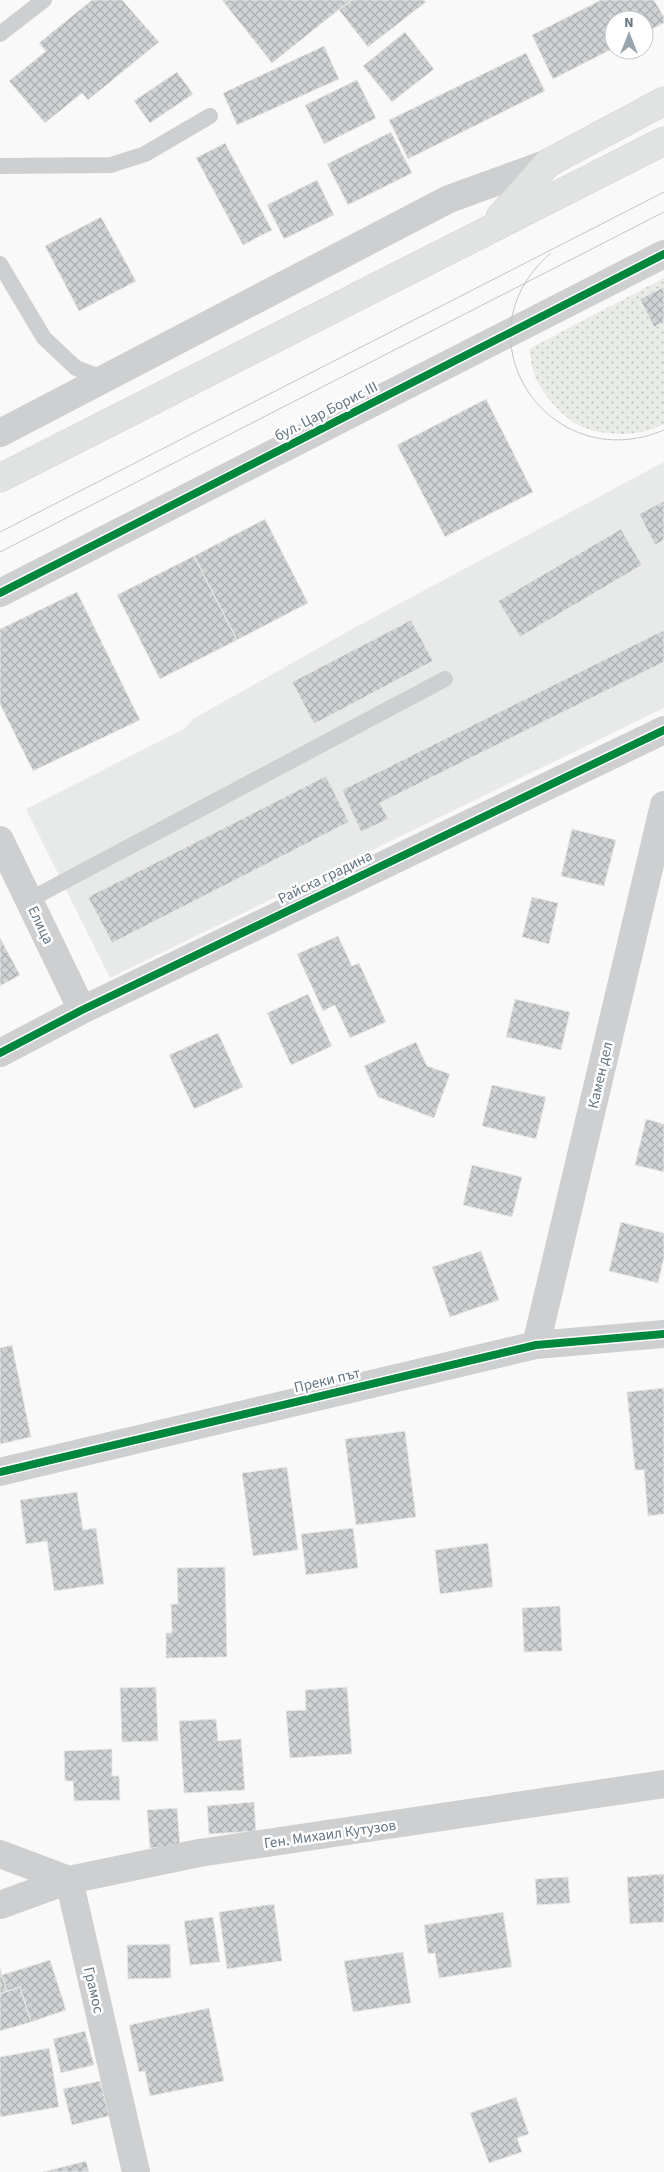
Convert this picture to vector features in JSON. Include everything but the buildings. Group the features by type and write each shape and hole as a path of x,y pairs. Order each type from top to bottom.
{"main road":[{"path":"491,228 548,163 664,101"},
{"path":"0,478 664,141"}],"street":[{"path":"0,433 449,198 548,163"},
{"name":"бул. Цар Борис III","path":"0,592 664,254"},
{"name":"Райска градина","path":"0,1052 82,1010 664,730"},
{"name":"Камен дел","path":"536,1345 664,805"},
{"name":"Елица","path":"0,840 82,1010"},
{"name":"Преки път","path":"0,1472 536,1345 664,1334"},
{"name":"Ген. Михаил Кутузов","path":"0,1904 69,1880 199,1853 664,1784"},
{"path":"0,1854 69,1880"},
{"name":"Грамос","path":"69,1880 136,2172"}],"lane":[{"path":"0,34 44,0"},
{"path":"0,166 111,165 145,154 210,116"},
{"path":"0,264 44,338 76,368 105,379"},
{"path":"29,900 445,680"}],"shaded area":[{"path":"664,278 664,424 644,431 621,434 598,432 578,425 560,411 539,385 529,349"},
{"path":"664,462 664,708 110,978 26,809 184,729 193,719 354,628"}],"tram line":[{"path":"0,532 664,192"},
{"path":"0,552 664,212"},
{"path":"551,253 523,286 511,323 513,358 528,391 552,417 584,435 622,440 664,430"}],"cycle path":[{"path":"0,593 664,254"},
{"path":"0,1053 82,1010 664,730"},
{"path":"0,1472 536,1345 664,1334"}]}
